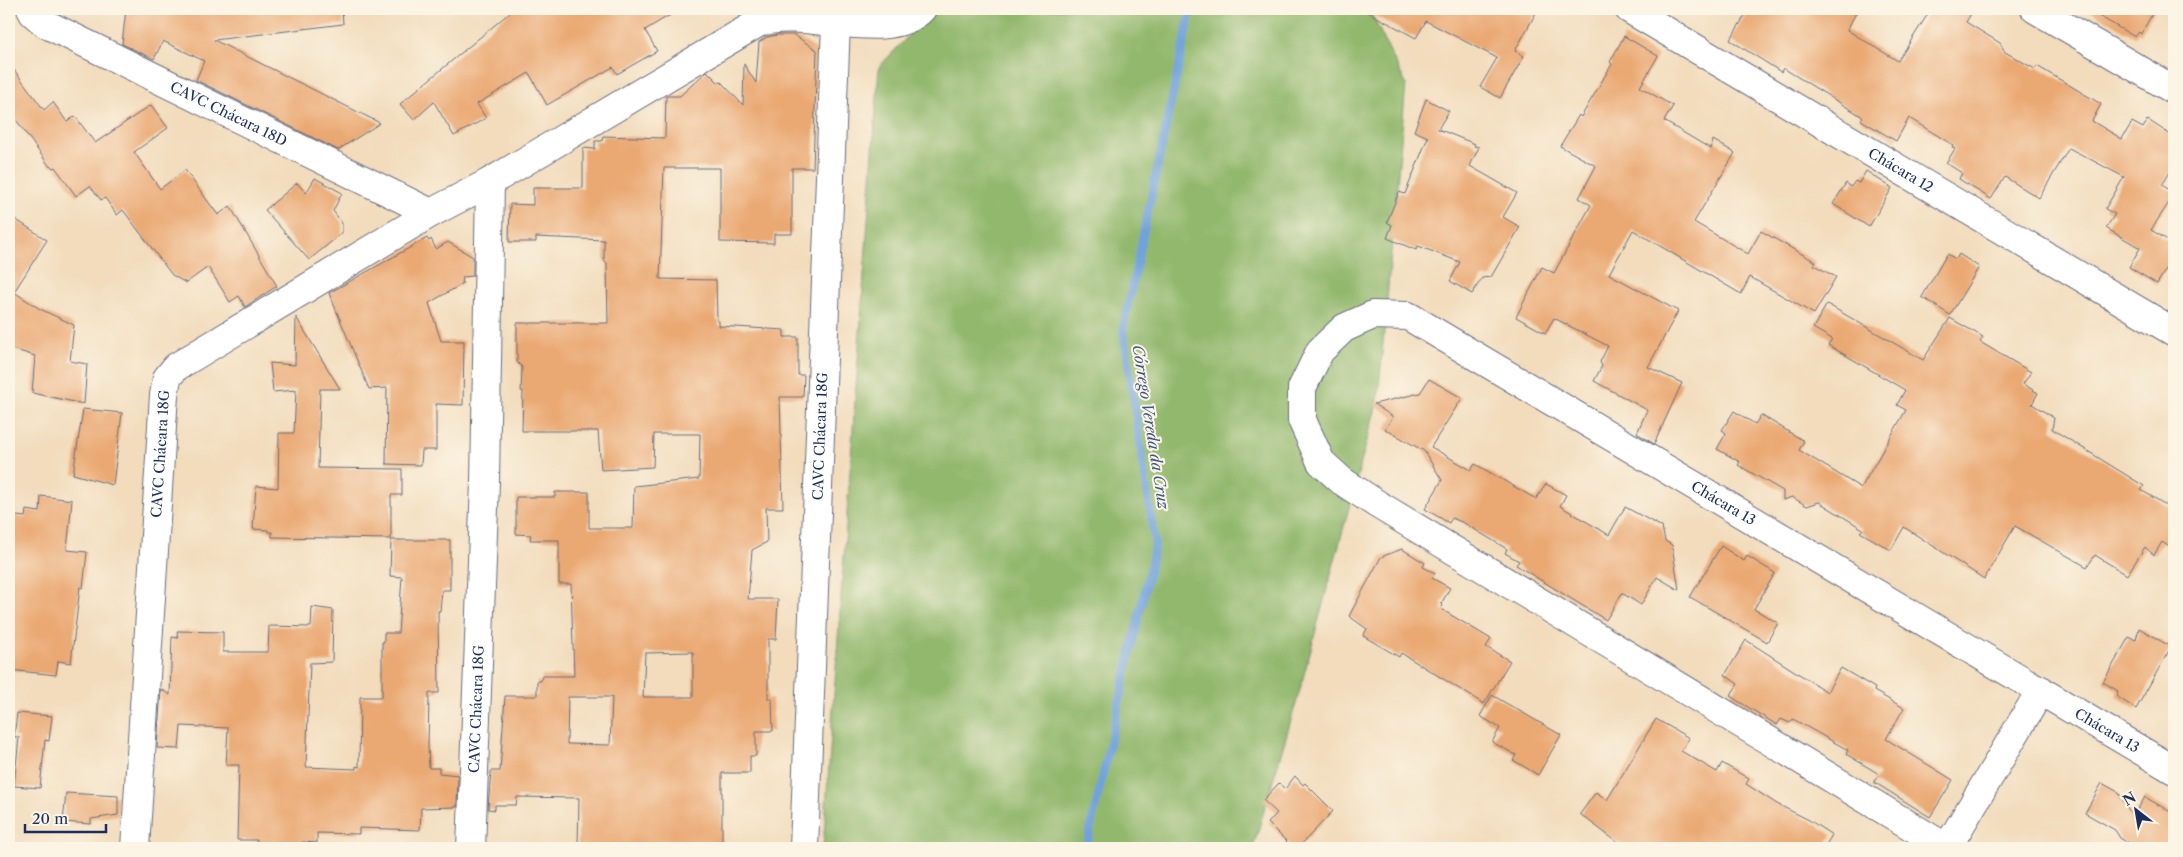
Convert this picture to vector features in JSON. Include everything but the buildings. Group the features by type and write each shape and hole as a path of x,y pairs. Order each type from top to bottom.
{"street":[{"name":"CAVC Chácara 18D","path":"31,9 46,24 431,213"},
{"name":"CAVC Chácara 18G","path":"135,848 164,395 167,378 176,367 431,213 490,182 758,23 770,18 782,17 836,23 893,24 916,15 922,9"},
{"name":"Chácara 12","path":"1628,9 2174,332"},
{"path":"2035,9 2174,90"},
{"name":"CAVC Chácara 18G","path":"804,848 836,23"},
{"name":"CAVC Chácara 18G","path":"471,848 485,482 490,182"},
{"name":"Chácara 13","path":"1947,848 1377,504 1342,481 1321,462 1302,420 1302,388 1320,351 1344,328 1373,315 1408,316 2174,770"},
{"path":"1947,848 2041,690"}],"green space":[{"path":"934,9 1369,9 1406,84 1378,400 1299,693 1253,848 823,848 879,67"}],"waterway":[{"name":"Córrego Vereda da Cruz","path":"1086,848 1155,545 1123,329 1191,9"}]}
